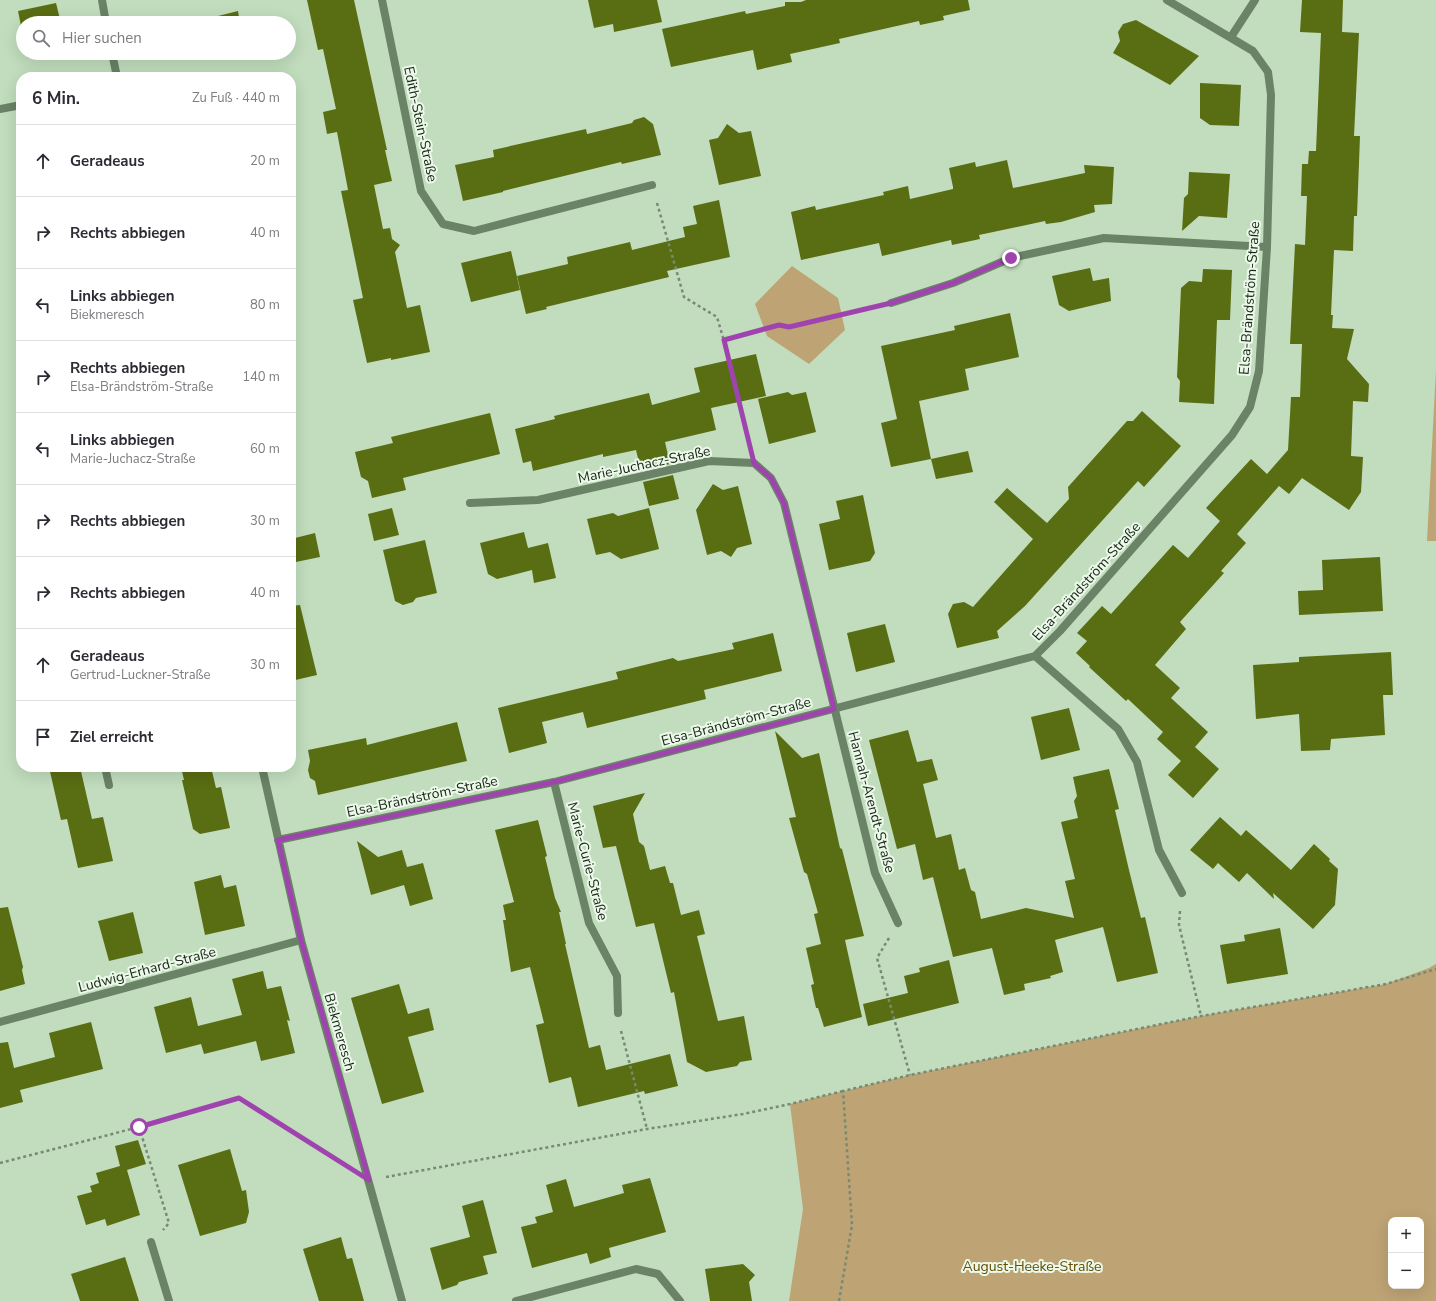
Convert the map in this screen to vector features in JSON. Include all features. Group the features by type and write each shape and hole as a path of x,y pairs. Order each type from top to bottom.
{"street":[{"path":"102,0 105,16"},
{"name":"Edith-Stein-Straße","path":"382,0 421,191 443,224 474,231 652,185"},
{"name":"Elsa-Brändström-Straße","path":"278,840 554,782 1035,656 1060,631 1232,435 1250,407 1259,371 1267,247 1272,95 1268,72 1253,51 1167,0"},
{"path":"1231,37 1256,0"},
{"path":"113,60 115,72"},
{"path":"0,110 16,106"},
{"path":"891,303 953,283 1011,258 1104,238 1267,247"},
{"name":"Marie-Juchacz-Straße","path":"470,503 538,500 709,461 754,463"},
{"path":"754,463 771,478 784,503 834,709"},
{"path":"1035,656 1118,729 1137,762 1159,850 1182,893"},
{"name":"Hannah-Arendt-Straße","path":"834,709 875,873 898,923"},
{"path":"106,772 109,785"},
{"name":"Biekmeresch","path":"263,772 301,940 402,1301"},
{"name":"Marie-Curie-Straße","path":"554,782 589,923 617,976 618,1013"},
{"name":"Ludwig-Erhard-Straße","path":"0,1022 301,940"},
{"path":"151,1242 169,1301"},
{"path":"516,1301 636,1269 658,1274 680,1301"}],"path":[{"path":"652,185 684,297 717,317 754,463"},
{"path":"724,340 779,325 789,327 891,303"},
{"path":"1182,893 1179,925 1201,1016"},
{"path":"898,923 877,958 910,1075"},
{"path":"0,1163 139,1127 239,1098 369,1180 647,1129 751,1112 910,1075 1201,1016 1386,984 1436,969"},
{"path":"618,1013 620,1027 647,1129"},
{"path":"839,1301 852,1225 843,1091"},
{"path":"139,1127 169,1223 151,1242"}],"green space":[{"path":"792,266 838,298 845,330 809,364 767,336 755,304"},
{"path":"1436,369 1436,541 1427,541"},
{"name":"August-Heeke-Straße","path":"1436,964 1436,1301 789,1301 803,1209 790,1104 910,1075 1201,1016 1386,984"}],"building":[{"path":"307,0 354,0 387,150 385,150 392,181 374,185 383,229 390,228 392,239 400,245 395,252 407,308 420,305 430,352 367,363 353,300 363,298 341,191 348,190 337,132 327,134 323,112 336,109 323,49 318,50"},
{"path":"588,0 657,0 662,22 614,32 613,24 594,28"},
{"path":"806,0 968,0 970,10 943,16 944,20 920,25 919,21 839,39 840,43 790,54 792,62 757,70 753,50 671,67 662,29 745,11 746,14 785,6 785,2 801,2"},
{"path":"1302,0 1343,0 1342,32 1359,33 1354,136 1360,136 1357,216 1354,216 1353,251 1334,250 1331,315 1333,315 1332,328 1354,329 1347,359 1369,384 1368,402 1353,401 1351,456 1363,457 1361,492 1349,510 1302,478 1289,494 1279,486 1237,534 1246,543 1221,571 1224,573 1180,622 1186,629 1155,665 1180,688 1171,698 1208,732 1195,747 1219,769 1193,798 1168,775 1181,761 1157,739 1163,732 1128,699 1126,701 1076,653 1087,641 1077,633 1102,606 1111,614 1173,545 1188,558 1220,521 1206,508 1251,459 1267,474 1288,450 1291,397 1300,397 1302,344 1290,344 1295,244 1305,245 1307,196 1301,196 1302,164 1308,164 1309,151 1316,151 1321,33 1300,32"},
{"path":"56,3 59,16 19,16 18,11"},
{"path":"238,11 239,16 218,16"},
{"path":"1136,20 1199,56 1170,85 1113,53 1120,41 1118,32 1123,24"},
{"path":"1200,83 1241,85 1239,126 1210,125 1200,118"},
{"path":"644,117 653,124 661,155 622,164 621,162 463,201 455,165 494,157 493,150 586,129 587,134 632,123 634,120"},
{"path":"727,124 739,133 751,131 761,176 719,185 709,140 718,138"},
{"path":"1007,160 1013,188 1085,173 1084,165 1114,167 1112,204 1094,205 1095,212 1061,222 1046,224 1045,221 979,235 980,239 952,245 951,240 882,256 879,243 801,260 791,212 815,206 816,210 884,195 883,192 908,186 910,199 953,189 949,168 975,162 976,167"},
{"path":"1189,172 1230,174 1227,218 1199,216 1182,231 1184,198 1188,194"},
{"path":"719,200 730,257 667,271 669,277 546,307 547,309 526,314 517,276 568,264 567,257 630,242 632,250 685,237 683,227 697,224 693,206"},
{"path":"511,251 520,290 471,302 461,263"},
{"path":"1090,268 1093,281 1109,278 1111,301 1069,311 1059,305 1052,276"},
{"path":"1203,269 1232,270 1230,320 1217,320 1214,404 1179,402 1180,381 1177,377 1181,288 1189,281 1202,282"},
{"path":"1010,313 1019,357 965,369 969,390 919,401 931,459 891,467 881,423 897,419 881,346 955,330 954,326"},
{"path":"756,354 766,396 711,408 716,430 665,442 670,464 641,471 636,450 603,457 603,454 533,471 531,461 523,463 515,429 555,419 554,416 649,393 652,405 700,392 694,368"},
{"path":"788,392 792,395 806,392 816,432 769,444 758,399"},
{"path":"1142,411 1181,446 1144,487 1138,481 1025,606 997,631 999,638 957,648 948,614 953,604 964,602 973,607 1033,539 994,502 1007,488 1047,523 1069,499 1068,487 1127,421 1133,421"},
{"path":"490,413 500,454 403,478 406,490 372,498 368,481 361,477 355,452 393,443 391,437"},
{"path":"968,451 973,472 936,479 931,459"},
{"path":"673,475 679,499 649,506 643,482"},
{"path":"713,484 723,490 738,486 752,544 737,548 731,557 721,551 707,555 696,510"},
{"path":"863,495 875,553 870,561 829,570 819,524 840,519 836,501"},
{"path":"392,508 399,535 374,541 368,514"},
{"path":"649,508 659,549 621,559 610,552 596,555 587,519 613,513 618,516"},
{"path":"524,532 528,548 548,543 556,578 534,583 532,570 497,579 488,574 480,543"},
{"path":"315,533 320,557 296,562 296,538"},
{"path":"425,540 437,593 416,598 413,602 403,605 395,601 383,550"},
{"path":"1380,557 1383,611 1299,615 1298,591 1323,590 1322,560"},
{"path":"296,605 300,605 317,675 296,680"},
{"path":"885,624 895,662 856,672 847,633"},
{"path":"773,633 782,671 704,690 706,699 587,728 583,712 542,722 547,743 509,753 498,708 618,679 616,672 673,658 678,661 734,649 732,643"},
{"path":"1391,652 1393,695 1383,695 1385,735 1331,739 1330,750 1301,751 1299,714 1256,719 1253,665 1299,662 1299,657"},
{"path":"1069,708 1080,750 1041,760 1031,717"},
{"path":"457,722 467,761 318,795 315,781 310,778 308,770 310,761 308,750 366,738 367,745"},
{"path":"908,730 917,762 932,759 938,780 923,784 936,838 951,834 959,870 965,868 971,890 975,892 981,919 1026,908 1074,918 1065,881 1075,879 1061,822 1078,818 1074,801 1077,796 1073,777 1109,769 1119,809 1115,810 1129,870 1141,918 1145,917 1158,973 1117,982 1103,927 1055,940 1063,972 1050,976 1051,978 1024,984 1025,990 1004,995 992,948 953,957 933,877 923,880 915,844 897,849 869,740"},
{"path":"775,731 802,758 819,753 840,848 842,849 864,936 845,940 862,1017 824,1027 818,1008 816,1008 811,985 814,984 806,948 821,944 814,914 818,913 807,874 804,872 789,818 796,817"},
{"path":"50,772 81,772 92,819 103,817 113,861 78,868 67,819 61,820"},
{"path":"182,772 212,772 216,788 221,787 230,828 200,834 193,829 182,780 184,780"},
{"path":"645,793 633,814 639,842 644,846 650,870 665,866 670,883 673,883 681,915 699,910 705,934 697,936 718,1021 744,1016 752,1060 740,1062 737,1066 706,1072 687,1062 674,992 671,993 654,923 636,927 616,846 603,848 593,806"},
{"path":"1220,817 1241,836 1246,830 1291,870 1314,844 1330,859 1329,861 1338,869 1335,905 1313,929 1273,893 1274,899 1247,873 1239,882 1218,863 1213,869 1190,850"},
{"path":"538,820 555,898 561,912 559,912 565,944 589,1048 600,1045 606,1070 670,1054 678,1086 645,1094 644,1091 578,1107 571,1077 549,1083 536,1025 544,1023 530,967 511,972 503,920 506,920 503,905 514,902 495,830"},
{"path":"357,841 378,857 402,850 407,867 423,863 433,899 410,906 404,885 371,895"},
{"path":"221,875 224,888 236,885 245,926 205,935 194,882"},
{"path":"8,907 23,967 22,970 25,984 0,991 0,908"},
{"path":"133,912 143,953 109,961 98,921"},
{"path":"1280,928 1288,974 1227,984 1220,945 1245,941 1244,935"},
{"path":"949,960 959,1003 868,1026 863,1004 908,993 904,976 920,972 919,968"},
{"path":"263,971 267,989 281,986 290,1021 287,1020 295,1053 261,1061 256,1041 204,1054 201,1044 166,1053 154,1007 191,997 198,1026 242,1015 232,979"},
{"path":"399,984 408,1014 429,1008 434,1030 408,1037 424,1092 382,1104 351,998"},
{"path":"91,1022 103,1069 20,1090 23,1102 0,1108 0,1043 8,1042 14,1068 55,1057 49,1033"},
{"path":"138,1140 146,1164 127,1170 140,1215 107,1226 105,1219 86,1225 77,1196 92,1192 90,1186 99,1183 96,1173 120,1166 115,1146"},
{"path":"230,1149 242,1191 246,1190 249,1212 246,1223 200,1236 178,1165"},
{"path":"650,1178 666,1232 609,1248 611,1257 590,1264 587,1253 532,1268 521,1227 537,1223 535,1217 553,1212 546,1185 566,1179 574,1207 624,1193 622,1185"},
{"path":"483,1200 497,1253 483,1256 488,1274 459,1282 457,1285 442,1290 430,1248 470,1237 462,1206"},
{"path":"341,1237 347,1259 352,1258 364,1301 319,1301 303,1249"},
{"path":"125,1257 139,1301 80,1301 71,1274"},
{"path":"743,1264 755,1275 749,1282 752,1301 710,1301 705,1269"}],"route":[{"path":"139,1127 239,1098 369,1180 338,1075 301,940 278,840 554,782 834,709 784,503 771,478 754,463 724,340 779,325 789,327 891,303 953,283 1011,258"}]}
